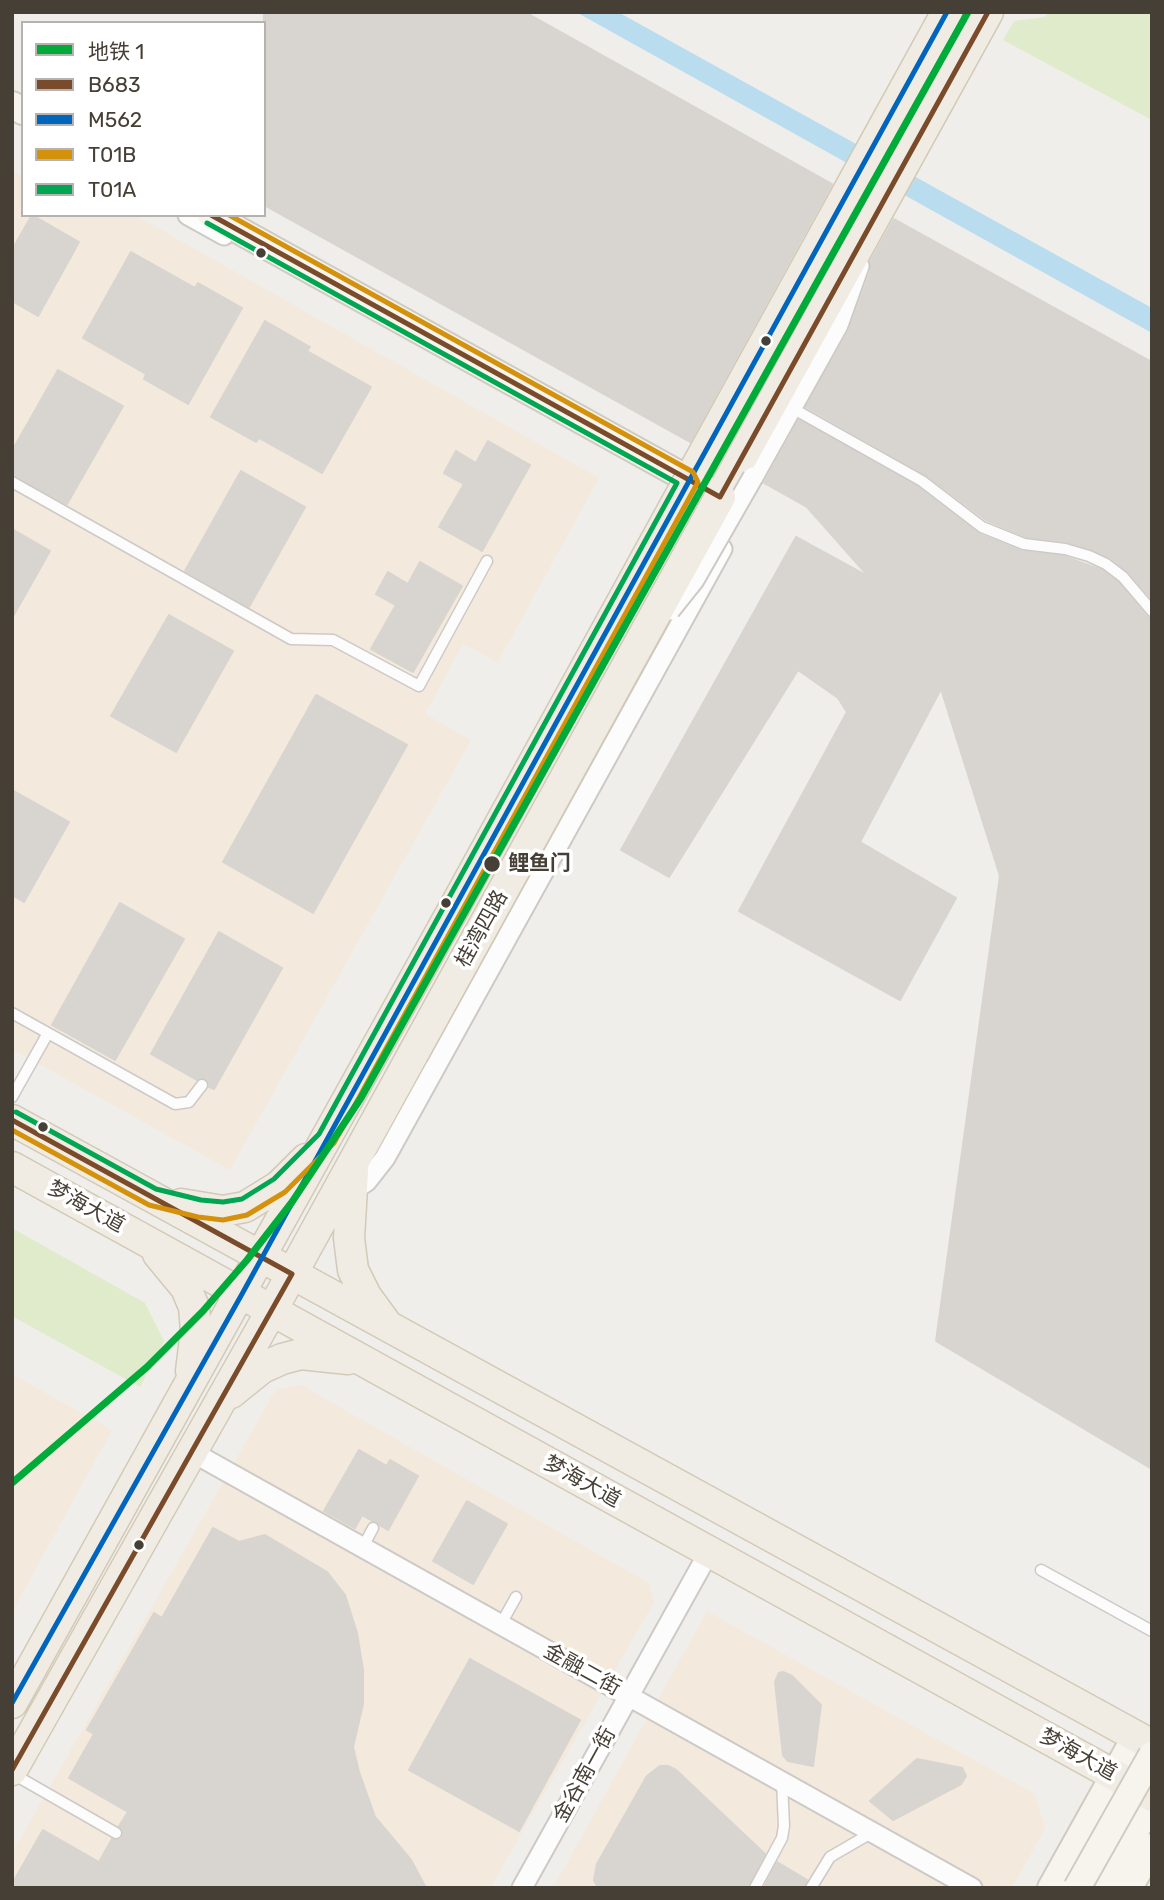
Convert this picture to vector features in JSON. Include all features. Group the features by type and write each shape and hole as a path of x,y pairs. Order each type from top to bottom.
{"main road":[{"name":"桂湾四路","path":"12,1703 262,1257 733,401 841,189 946,12"},
{"name":"桂湾四路","path":"12,1772 292,1274 341,1199 355,1160 632,657 745,472 875,218 988,12"},
{"name":"梦海大道","path":"12,1120 1146,1745"},
{"path":"153,1197 200,1209 223,1211 245,1207 279,1185 326,1139"},
{"name":"梦海大道","path":"12,1167 1152,1796"},
{"path":"341,1199 353,1270 366,1296 389,1326"},
{"path":"146,1241 178,1276 194,1307 196,1331 189,1388"},
{"path":"218,1405 262,1368 282,1359 302,1354 368,1363"}],"street":[{"path":"192,217 738,520 394,1141 375,1171 341,1199"},
{"path":"215,217 728,502"},
{"path":"745,472 792,408 838,325 875,218"},
{"name":"金融二街","path":"192,1451 972,1888"},
{"name":"金谷南一街","path":"527,1886 709,1552"},
{"path":"1051,1888 1114,1775 1146,1745"},
{"path":"1077,1888 1146,1745"},
{"path":"1103,1888 1152,1801"},
{"path":"1129,1888 1152,1847"}],"lane":[{"path":"792,408 922,481 982,527 1024,544 1065,549 1089,556 1106,565 1123,577 1152,611"},
{"path":"12,482 291,639 333,640 419,686 487,561"},
{"path":"12,1013 175,1104 185,1105 202,1085"},
{"path":"12,1097 48,1033"},
{"path":"363,1547 373,1528"},
{"path":"1041,1570 1152,1631"},
{"path":"501,1624 516,1597"},
{"path":"12,1772 116,1833"},
{"path":"755,1888 782,1838 782,1781"},
{"path":"811,1888 825,1862 836,1852 873,1832"}],"shaded area":[{"path":"12,171 21,176 21,217 139,217 599,478 498,662 463,644 425,714 471,740 230,1170 12,1049"},
{"path":"12,1374 112,1430 12,1612"},
{"path":"301,1385 649,1583 654,1602 490,1888 12,1888 12,1853 276,1389"},
{"path":"707,1611 1035,1794 1045,1828 1012,1888 553,1888"}],"green space":[{"path":"1049,12 1152,12 1152,120 1003,40 1014,21 1045,17"},
{"path":"12,1228 145,1303 164,1341 140,1387 12,1316"}],"water":[{"path":"576,12 618,12 1152,308 1152,333"}],"building":[{"path":"264,12 525,12 832,184 690,442 266,206"},
{"path":"863,201 863,202 721,459"},
{"path":"31,217 35,217 79,242 38,316 12,301 12,250"},
{"path":"894,219 1152,362 1152,599 1128,572 1109,557 1067,542 1026,537 986,520 926,475 806,407 849,331 871,270 870,262"},
{"path":"131,252 195,288 198,283 242,308 188,404 144,379 146,374 83,338"},
{"path":"265,321 310,347 307,351 371,387 322,473 259,438 256,442 211,417"},
{"path":"58,370 123,406 67,504 12,475 12,451"},
{"path":"799,420 918,487 979,534 1022,551 1063,556 1102,570 1118,582 1146,616 1152,618 1152,1469 936,1341 1000,876 941,689 860,842 956,898 900,1000 739,911 847,712 838,698 798,670 669,877 621,850 796,537 869,577 807,507 764,483"},
{"path":"488,441 530,465 482,551 439,527 464,484 444,473 456,451 476,463"},
{"path":"241,471 305,507 249,607 185,571"},
{"path":"12,529 50,551 12,618"},
{"path":"420,562 462,586 413,672 371,649 396,605 376,594 388,572 408,584"},
{"path":"169,615 233,651 176,752 111,716"},
{"path":"316,695 407,745 313,913 223,862"},
{"path":"12,790 69,822 24,902 12,895"},
{"path":"120,903 184,939 115,1060 52,1025"},
{"path":"219,932 282,968 214,1089 209,1087 206,1079 197,1080 151,1054"},
{"path":"359,1450 387,1466 390,1460 418,1476 388,1530 362,1515 355,1528 324,1511"},
{"path":"467,1501 507,1524 473,1584 433,1561"},
{"path":"213,1528 239,1542 265,1535 327,1572 345,1595 357,1633 363,1670 363,1704 353,1747 359,1772 375,1817 411,1860 426,1888 12,1888 43,1830 99,1862 112,1839 119,1840 123,1836 123,1830 119,1826 128,1812 69,1778 94,1734 87,1730 154,1613 162,1618"},
{"path":"470,1659 580,1720 519,1831 409,1770"},
{"path":"779,1673 792,1676 821,1705 813,1766 788,1761 783,1755 775,1682"},
{"path":"917,1759 962,1768 966,1776 961,1784 893,1820 870,1801"},
{"path":"660,1766 676,1770 765,1854 748,1888 598,1888 594,1880 597,1864 647,1776"},
{"path":"777,1862 807,1880 804,1888 764,1888"}],"metro line":[{"name":"1","path":"12,1483 147,1367 203,1311 292,1202 361,1098 968,12"}],"transit line":[{"name":"M562","path":"12,1703 242,1294 947,12"},
{"name":"B683","path":"215,217 720,497 988,12"},
{"name":"T01B","path":"12,1130 149,1205 198,1217 223,1220 247,1215 285,1192 334,1143 698,482 693,472 233,217"},
{"name":"T01A","path":"16,1112 156,1189 201,1200 223,1202 242,1199 274,1179 319,1134 677,483 207,223"},
{"name":"B683","path":"12,1120 292,1274 12,1770"}],"place":[{"name":"鲤鱼门","path":"492,864"}]}
